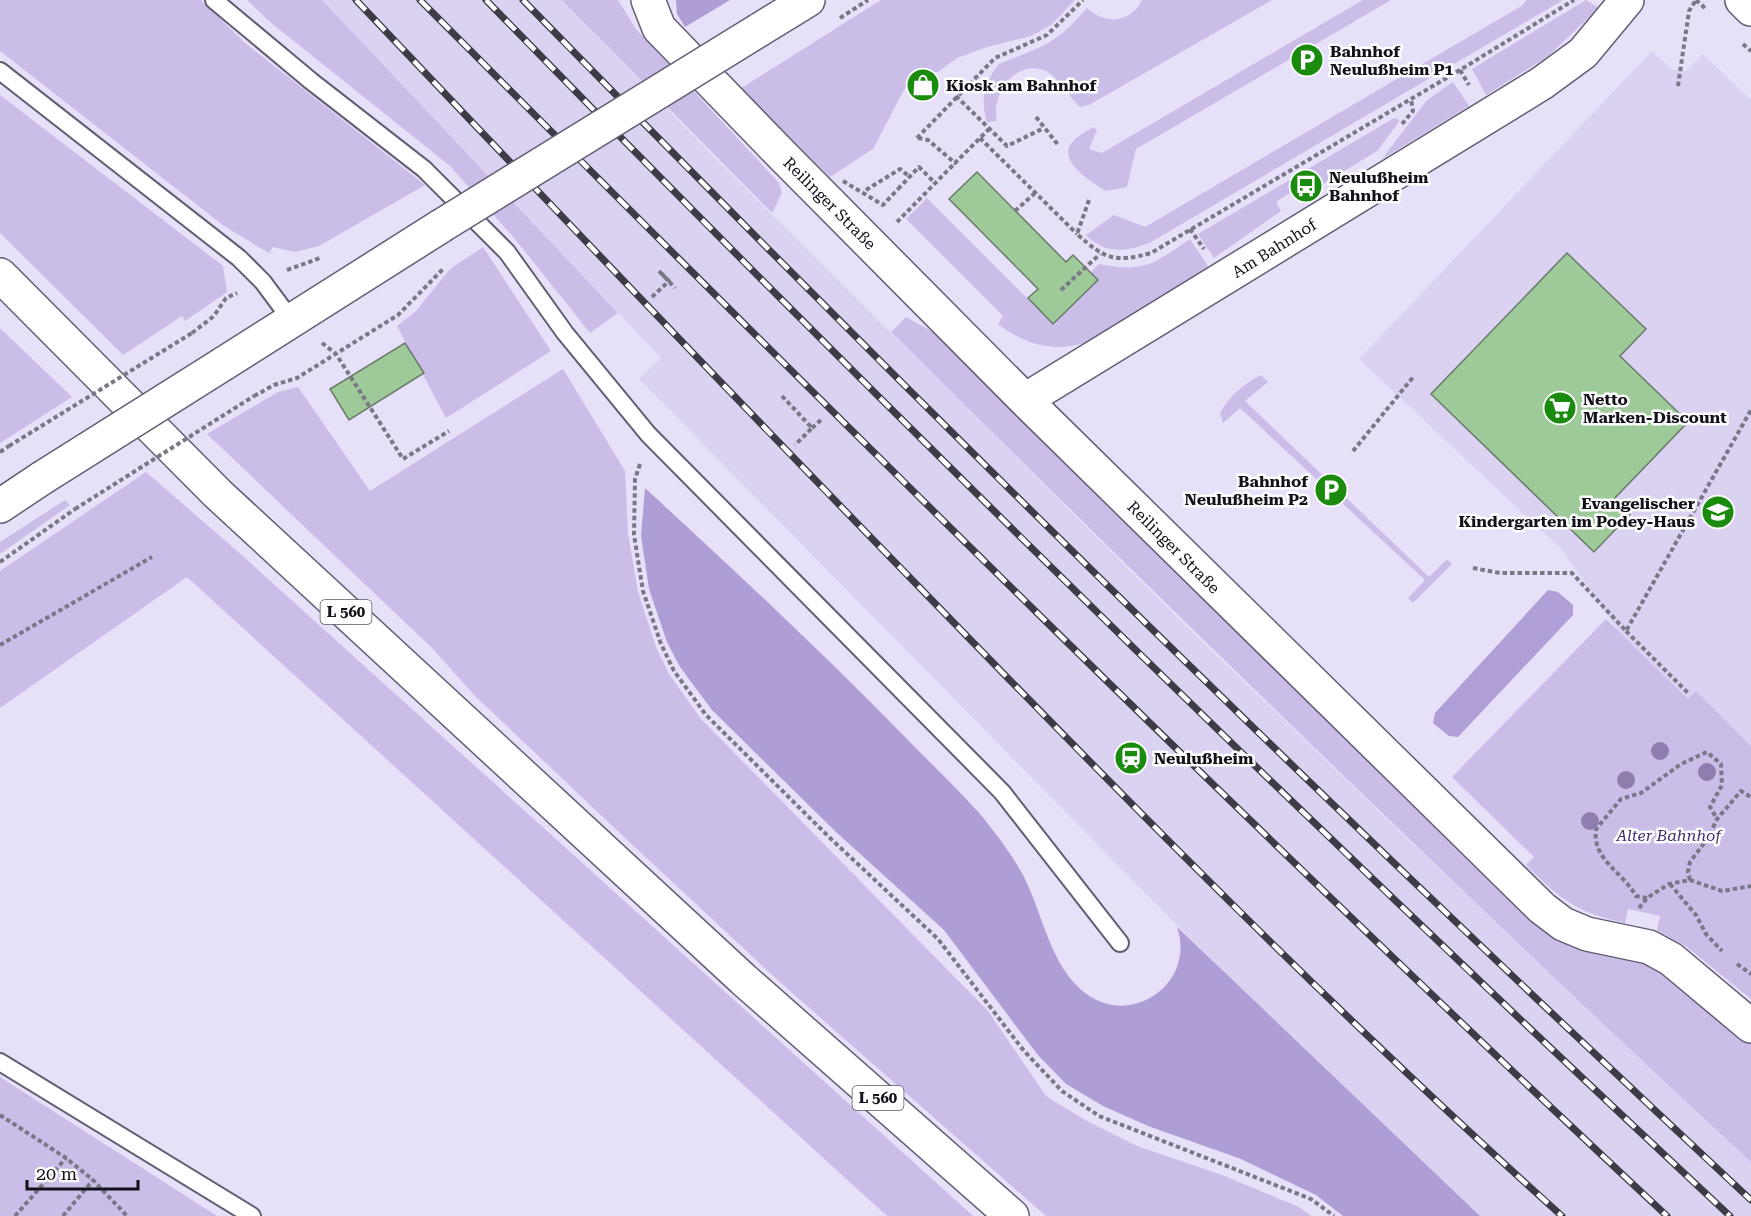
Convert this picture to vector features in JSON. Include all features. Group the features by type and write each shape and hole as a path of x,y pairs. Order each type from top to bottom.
{"street":[{"name":"Reilinger Straße","path":"648,0 659,28 1025,400 1542,908 1563,924 1587,934 1649,947 1671,959 1751,1026"},
{"path":"0,506 441,226 808,0"},
{"name":"Am Bahnhof","path":"1025,400 1542,83 1583,53 1627,0"},
{"path":"1742,0 1751,9"},
{"name":"L 560","path":"0,275 245,519 744,980 1012,1216"}],"lane":[{"path":"214,0 311,81 424,169 507,252 565,333 648,434 1002,792 1120,943"},
{"path":"0,71 239,258 263,282 292,321"},
{"path":"0,1062 252,1216"}],"path":[{"path":"955,163 928,140 917,138 995,58 1047,35 1083,0"},
{"path":"980,138 1100,254 1129,259 1151,253 1574,0"},
{"path":"1678,86 1689,11 1696,0"},
{"path":"956,96 1007,147 1044,128"},
{"path":"1036,117 1059,146"},
{"path":"902,216 989,129"},
{"path":"843,181 883,205 919,167 935,183"},
{"path":"843,174 857,196 884,176 900,169 910,177"},
{"path":"1016,211 1035,193"},
{"path":"1077,234 1089,200"},
{"path":"1061,290 1100,254"},
{"path":"0,452 192,333 214,316 226,298 296,266 323,257"},
{"path":"0,562 75,509 254,396 274,385 297,378 398,315 446,266"},
{"path":"652,297 669,281 659,271 675,288"},
{"path":"336,354 403,459 449,431"},
{"path":"1353,451 1414,376"},
{"path":"782,396 812,429"},
{"path":"1626,631 1751,410"},
{"path":"795,445 823,418"},
{"path":"648,434 635,479 634,535 644,591 661,644 674,671 706,715 830,838 938,939 1024,1051 1062,1091 1100,1116 1311,1199 1334,1216"},
{"path":"0,645 152,557"},
{"path":"1473,568 1500,573 1572,573 1689,694"},
{"path":"1647,898 1636,896 1621,874 1597,850 1596,829 1621,799 1641,793 1681,765 1707,752 1721,764 1722,785 1710,807 1717,819"},
{"path":"1690,880 1688,872 1690,862 1708,838 1717,819 1741,791 1751,797"},
{"path":"1636,911 1647,898 1669,884 1690,880 1722,891 1751,885"},
{"path":"1669,884 1696,915 1715,945 1751,974"},
{"path":"0,1115 66,1158 93,1180 127,1216"},
{"path":"15,1216 66,1158"},
{"path":"63,1216 93,1180"}],"shaded area":[{"path":"322,0 562,0 721,164 1180,620 1413,844 1751,1162 1751,1216 1480,1216 1227,976 639,379 661,358"},
{"path":"676,0 730,0 685,27 677,14"},
{"path":"1652,51 1673,70 1686,71 1703,54 1751,100 1751,746 1696,692 1688,699 1618,630 1562,550 1359,359"},
{"path":"645,488 840,672 980,814 1020,869 1056,956 1075,984 1088,995 1106,1004 1124,1006 1141,1002 1157,994 1169,981 1178,965 1181,947 1177,927 1480,1216 1343,1216 1316,1195 1241,1159 1148,1126 1103,1106 1066,1084 1037,1054 944,930 836,832 712,710 680,667 667,642 649,589 641,536"},
{"path":"1548,590 1558,592 1573,605 1573,615 1458,737 1449,736 1433,723 1435,713"}],"green space":[{"path":"0,0 201,0 244,42 425,185 319,246 295,252 273,247 269,253 224,226 0,51"},
{"path":"247,0 322,0 618,313 590,333 515,239 450,166 270,22"},
{"path":"562,0 618,0 636,29 779,183 782,193 772,213"},
{"path":"881,0 1075,0 1051,25 1031,36 987,47 957,58 938,72 922,72 909,80 873,149 830,177 740,89"},
{"path":"1142,0 1272,0 1089,105 1080,107 1057,79 1046,71 1030,69 1021,71 1013,76 1001,92 997,102 997,121 987,122 984,106 985,92 999,64 1047,44 1076,21 1087,8 1102,17 1117,19 1131,13"},
{"path":"1363,0 1391,0 1136,149 1127,187 1106,191 1079,172 1070,159 1068,152 1072,142 1093,127 1097,130 1089,149 1102,153"},
{"path":"1526,0 1563,0 1151,242 1134,248 1117,250 1101,246 1086,235 1114,215 1145,227 1523,5"},
{"path":"1586,0 1599,8 1547,57 1486,95 1472,69"},
{"path":"1453,82 1469,106 1382,159 1427,100"},
{"path":"0,95 223,266 227,292 185,321 182,316 123,355 0,233"},
{"path":"1394,118 1399,122 1377,151 1323,184 1318,175 1276,202 1281,211 1214,258 1198,234"},
{"path":"927,198 1053,324 1097,281 1090,273 1099,264 1139,267 1167,255 1190,239 1210,269 1087,342 1063,347 1040,345 1019,337 998,324 1003,316 906,219"},
{"path":"483,247 551,351 446,418 397,326 416,311 450,269"},
{"path":"906,317 938,335 1502,891 1667,975 1710,1007 1751,1043 1751,1162 1533,958 1318,751 891,332"},
{"path":"0,328 72,397 0,443"},
{"path":"563,369 625,471 628,534 638,592 656,647 669,674 701,719 988,1011 1046,1096 1085,1120 1137,1146 1222,1175 1299,1207 1311,1216 1046,1216 782,984 623,836 475,696 432,648 207,434 278,392 298,387 370,491"},
{"path":"1261,375 1268,382 1245,401 1429,577 1447,559 1452,564 1413,603 1408,598 1425,580 1240,408 1223,423 1220,413 1228,401 1243,386"},
{"path":"146,472 236,550 973,1216 887,1216 187,577 0,708 0,571"},
{"path":"65,500 70,505 0,554 0,542"},
{"name":"Alter Bahnhof","path":"1606,619 1688,699 1696,691 1751,746 1751,999 1687,947 1657,930 1660,916 1628,909 1625,923 1594,914 1560,896 1526,865 1534,857 1452,777"},
{"path":"0,1077 217,1216 0,1216"}],"building":[{"path":"977,172 1066,262 1073,255 1098,280 1053,324 1028,298 1038,289 949,199"},
{"name":"Netto Marken-Discount","path":"1567,253 1646,329 1620,356 1688,422 1614,499 1630,514 1594,552 1431,394"},
{"path":"405,343 424,373 349,420 330,389"}],"railway":[{"path":"356,0 780,443 1157,830 1317,987 1479,1141 1562,1216"},
{"path":"420,0 1038,614 1351,917 1667,1216"},
{"path":"486,0 791,310 1100,616 1413,918 1730,1216"},
{"path":"523,0 825,306 1130,608 1439,906 1751,1200"}],"place":[{"name":"Bahnhof Neulußheim P1","path":"1307,60"},
{"name":"Kiosk am Bahnhof","path":"923,85"},
{"name":"Neulußheim Bahnhof","path":"1306,186"},
{"name":"Netto Marken-Discount","path":"1560,408"},
{"name":"Bahnhof Neulußheim P2","path":"1331,490"},
{"name":"Evangelischer Kindergarten im Podey-Haus","path":"1718,512"},
{"name":"Neulußheim","path":"1131,758"}]}
